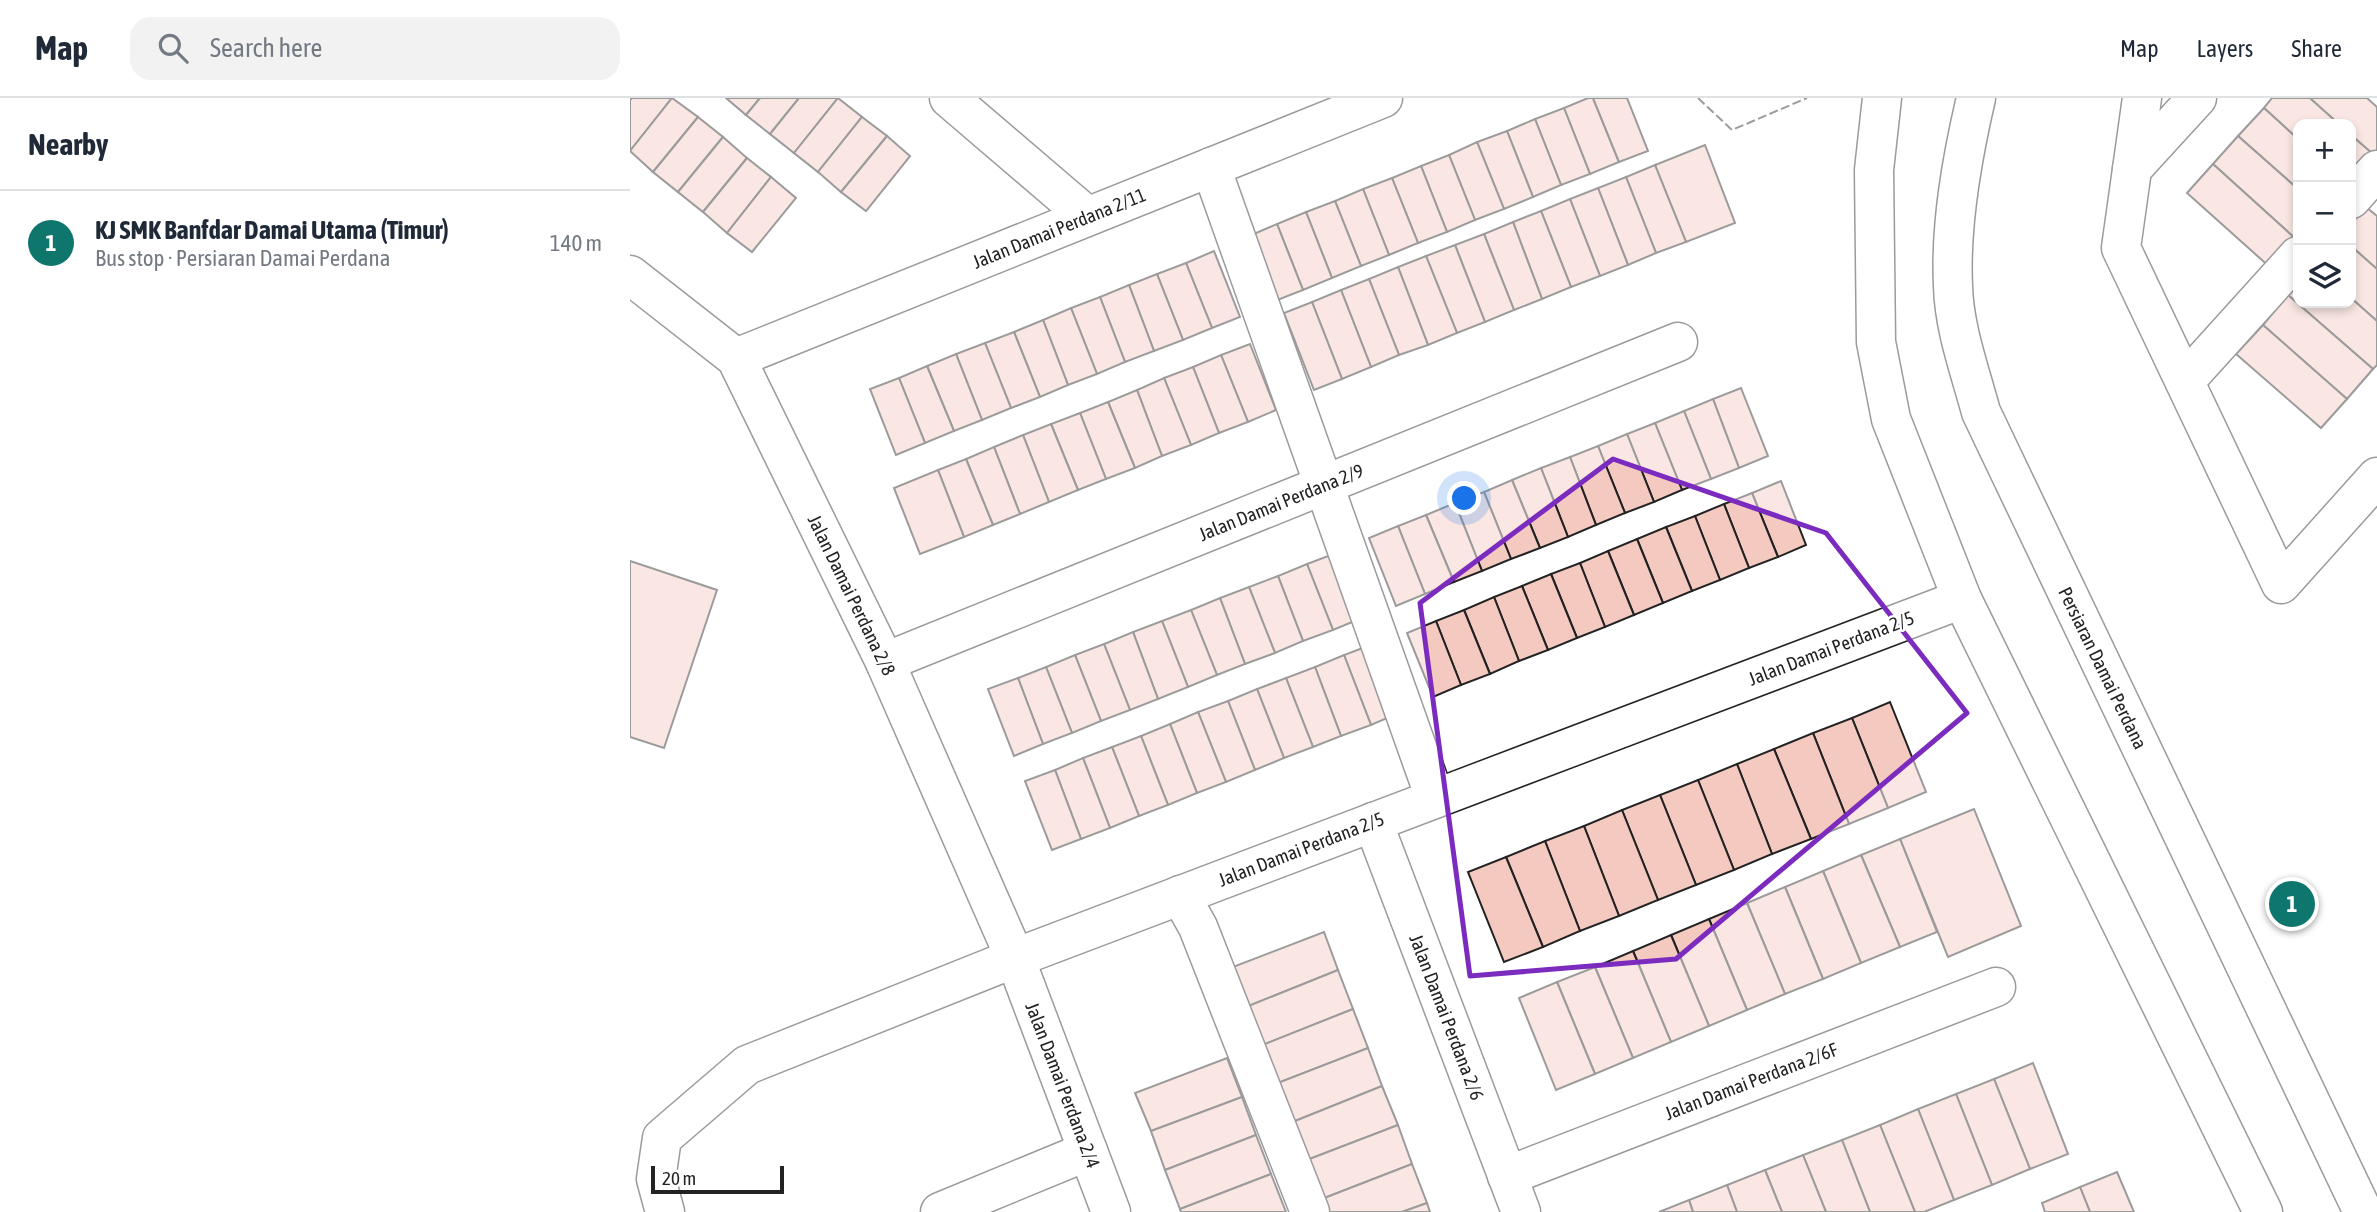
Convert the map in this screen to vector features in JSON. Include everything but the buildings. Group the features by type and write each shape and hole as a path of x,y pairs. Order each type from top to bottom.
{"street":[{"path":"948,98 1087,216"},
{"name":"Jalan Damai Perdana 2/11","path":"736,358 1383,98"},
{"path":"1882,98 1874,170 1876,342 1891,419 1962,599 2263,1212"},
{"path":"2141,98 2121,248 2281,584 2377,477"},
{"path":"2132,169 2197,98"},
{"name":"Persiaran Damai Perdana","path":"1972,105 1954,233 1953,287 1958,324 1981,412 2363,1212"},
{"path":"1211,167 1435,798"},
{"path":"2356,193 2377,170"},
{"path":"2185,381 2293,262"},
{"name":"Jalan Damai Perdana 2/8","path":"630,275 736,358 885,662 1015,958"},
{"name":"Jalan Damai Perdana 2/9","path":"885,662 1678,342"},
{"name":"Jalan Damai Perdana 2/5","path":"650,1193 662,1138 747,1065 1015,958 1962,599"},
{"name":"Jalan Damai Perdana 2/6","path":"1373,822 1521,1212"},
{"path":"1180,895 1198,927 1310,1212"},
{"name":"Jalan Damai Perdana 2/4","path":"1015,958 1111,1212"},
{"name":"Jalan Damai Perdana 2/6F","path":"1507,1176 1996,987"},
{"path":"940,1212 1088,1151"}],"highlighted area":[{"path":"1613,459 1826,533 1967,713 1676,959 1470,976 1420,603"}],"fence":[{"path":"1698,98 1732,130 1807,98"}],"place":[{"name":"KJ SMK Banfdar Damai Utama (Timur)","path":"2292,904"}]}
